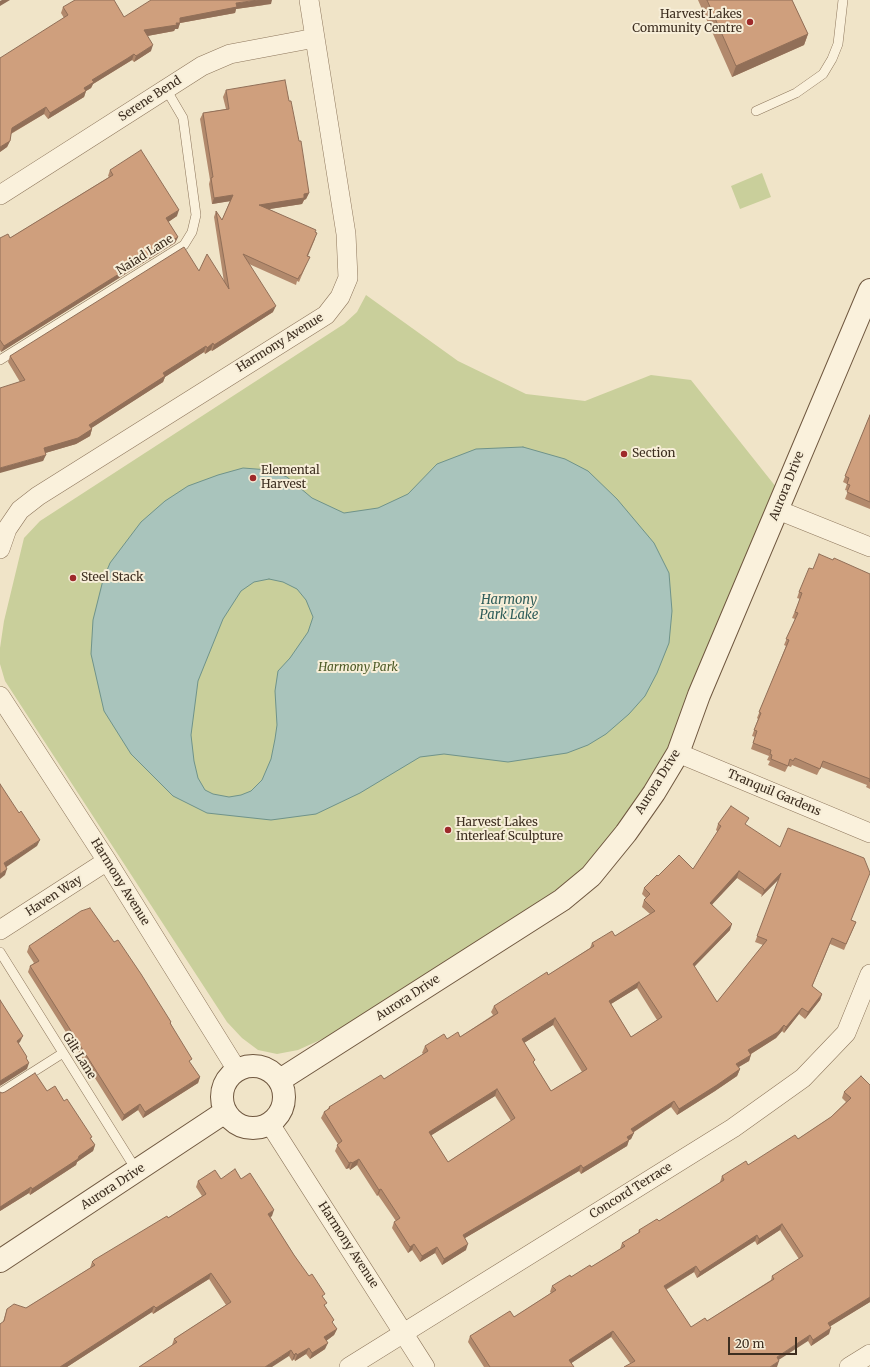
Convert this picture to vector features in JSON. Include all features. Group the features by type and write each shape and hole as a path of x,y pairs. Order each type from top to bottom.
{"street":[{"name":"Harmony Avenue","path":"0,549 7,529 20,510 38,496 326,315 340,296 348,278 346,234 309,0"},
{"name":"Serene Bend","path":"0,195 202,66 230,54 315,38"},
{"name":"Aurora Drive","path":"280,1080 562,900 591,876 626,833 654,793 678,753 699,695 778,510 797,459 870,290"},
{"path":"778,510 870,547"},
{"name":"Harmony Avenue","path":"0,696 107,861 237,1070"},
{"name":"Tranquil Gardens","path":"678,753 870,833"},
{"name":"Haven Way","path":"0,930 107,861"},
{"name":"Concord Terrace","path":"349,1367 733,1128 803,1078 846,1033 870,974"},
{"path":"249,1066 260,1066 272,1071 280,1080 284,1092 284,1104 279,1116 270,1124 258,1129 245,1128 233,1122 225,1112 222,1100 223,1088 228,1078 237,1070 249,1066"},
{"name":"Aurora Drive","path":"0,1261 137,1172 225,1112"},
{"name":"Harmony Avenue","path":"270,1124 425,1367"},
{"path":"849,1367 870,1354"}],"lane":[{"path":"756,111 796,93 823,74 832,59 838,44 844,0"},
{"name":"Naiad Lane","path":"0,360 184,245 192,232 196,215 183,118 166,89"},
{"name":"Gilt Lane","path":"0,952 137,1172"},
{"path":"0,1093 63,1053"}],"green space":[{"path":"762,173 771,197 740,209 731,186"},
{"name":"Harmony Park","path":"366,295 458,361 526,394 585,401 651,375 691,380 776,487 667,751 642,796 579,878 340,1031 298,1050 277,1054 258,1050 242,1038 227,1022 5,681 0,664 0,648 4,621 24,538 40,521 344,324 357,312"}],"water":[{"name":"Harmony Park Lake","path":"523,447 565,459 588,471 617,499 654,543 669,573 672,611 669,643 657,673 645,696 629,714 606,734 588,745 567,753 508,762 444,754 420,757 360,793 316,814 271,820 207,813 173,796 131,754 104,711 91,654 93,620 103,580 110,563 141,522 165,501 188,486 243,468 269,470 287,477 312,498 344,513 378,508 408,494 437,464 476,449","holes":["269,579 283,582 297,589 306,600 313,617 308,632 290,658 278,671 275,691 277,725 271,759 262,780 251,791 241,795 229,797 213,794 205,790 198,778 194,761 191,735 198,681 223,619 241,591 254,582"]}],"building":[{"path":"75,0 114,0 124,17 151,0 258,0 236,3 237,7 180,18 180,23 176,23 177,25 144,30 153,45 136,56 134,54 92,80 94,82 84,88 86,91 50,113 46,107 12,128 10,141 0,147 0,58 68,15 63,7"},
{"name":"Harvest Lakes Community Centre","path":"707,0 792,0 808,34 736,66"},
{"path":"285,80 299,141 301,141 309,193 304,194 304,198 259,205 316,230 315,232 317,233 307,256 310,257 301,275 298,279 243,254 276,306 214,345 213,343 207,348 206,346 163,373 165,376 89,425 92,429 78,438 44,448 46,455 0,468 0,388 25,380 10,356 184,247 199,271 207,254 229,289 216,211 222,220 233,195 214,198 211,178 213,177 203,113 229,109 226,90"},
{"path":"141,150 179,210 166,218 178,237 4,346 0,340 0,238 8,234 10,238 113,175 110,170"},
{"path":"870,415 870,502 847,492 850,485 847,484 849,478 845,476"},
{"path":"819,554 833,560 834,558 870,574 870,779 823,761 820,769 795,758 793,761 790,759 788,766 771,759 771,750 753,743 757,731 754,730 761,713 759,712 789,640 786,639 798,613 795,612 802,593 799,592 809,568 813,569"},
{"path":"0,784 19,813 21,811 40,840 4,863 7,869 0,874"},
{"path":"731,806 749,818 745,824 780,847 788,828 864,858 870,873 851,920 856,922 846,944 832,938 812,986 822,994 808,1012 802,1008 786,1027 784,1025 778,1032 748,1050 751,1055 736,1064 740,1069 717,1085 679,1109 674,1101 631,1129 634,1133 627,1137 629,1140 583,1168 581,1165 463,1235 468,1244 444,1259 437,1247 422,1256 414,1244 410,1247 394,1222 400,1218 381,1189 379,1190 359,1159 349,1163 337,1145 342,1141 324,1112 330,1108 329,1107 381,1075 384,1079 428,1051 425,1046 444,1034 447,1039 458,1032 460,1037 498,1013 494,1006 547,972 548,975 594,946 592,943 612,931 615,936 655,911 644,900 650,894 644,888 679,855 693,869 721,826 718,824","holes":["739,871 764,889 764,891 781,873 757,936 767,940 717,1002 693,964 732,924 710,903","639,982 662,1017 631,1037 609,1001","555,1018 587,1069 551,1091 533,1062 535,1060 522,1039","497,1089 515,1118 448,1162 429,1132"]},
{"path":"90,908 114,942 118,940 141,974 171,1022 170,1023 192,1059 189,1061 200,1077 145,1112 140,1104 124,1115 30,966 39,961 29,946 81,911"},
{"path":"0,1000 23,1036 17,1041 29,1063 0,1081"},
{"path":"35,1073 47,1091 55,1086 64,1101 67,1099 92,1137 90,1138 95,1145 79,1156 78,1159 32,1189 31,1187 0,1207 0,1092 5,1092"},
{"path":"861,1076 870,1085 870,1297 828,1323 831,1328 813,1340 810,1335 777,1357 779,1361 770,1367 624,1367 635,1361 613,1331 569,1360 574,1367 490,1367 470,1336 510,1311 514,1317 556,1290 552,1286 570,1275 571,1277 590,1265 591,1267 625,1246 622,1243 640,1232 639,1230 657,1219 659,1221 724,1180 722,1176 746,1161 748,1165 795,1135 798,1139 831,1117 851,1098 844,1092","holes":["782,1224 803,1256 772,1276 774,1279 707,1321 705,1318 691,1327 664,1286 696,1266 700,1272 757,1235 759,1239"]},
{"path":"235,1169 241,1179 250,1173 274,1210 268,1214 294,1255 309,1276 312,1274 325,1294 322,1296 327,1303 324,1305 334,1320 332,1322 337,1329 324,1337 328,1343 312,1353 309,1348 297,1355 296,1353 294,1355 291,1350 265,1367 139,1367 177,1342 174,1339 231,1302 211,1273 156,1308 154,1306 60,1367 0,1367 0,1324 4,1321 7,1309 14,1304 26,1308 95,1265 92,1262 94,1260 167,1216 168,1218 206,1194 198,1181 215,1170 221,1179"}],"place":[{"name":"Harvest Lakes Community Centre","path":"750,22"},
{"name":"Section","path":"624,454"},
{"name":"Elemental Harvest","path":"253,478"},
{"name":"Steel Stack","path":"73,578"},
{"name":"Harvest Lakes Interleaf Sculpture","path":"448,830"}]}
